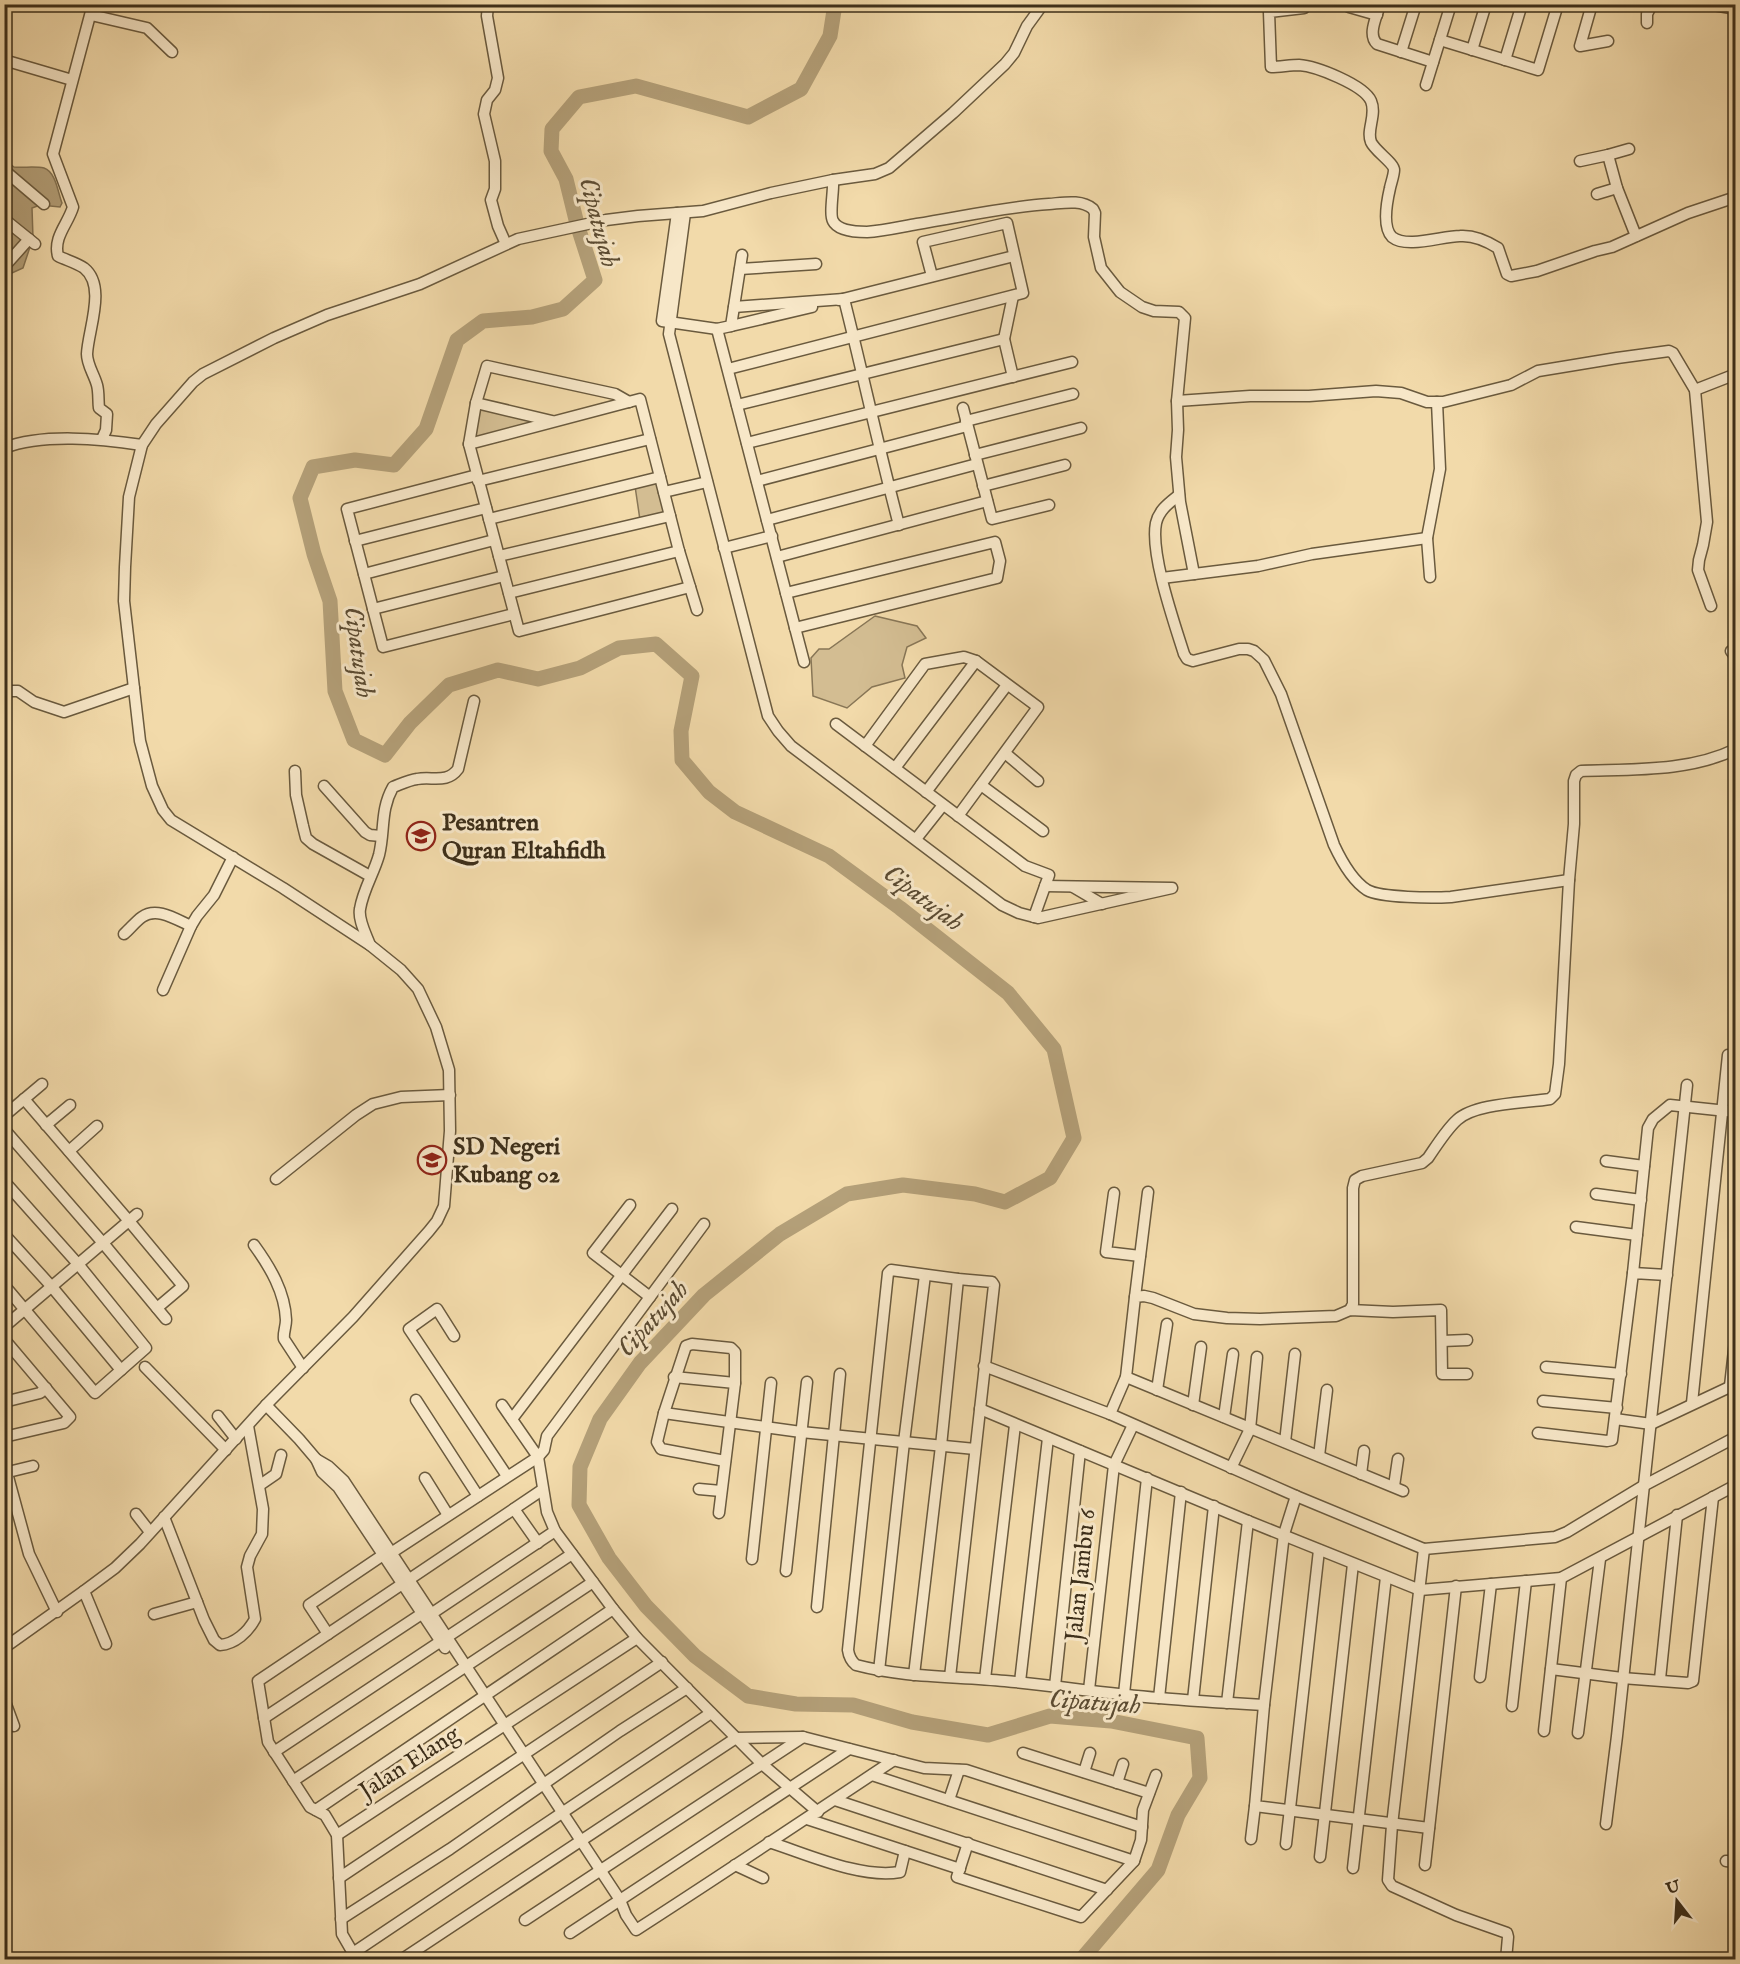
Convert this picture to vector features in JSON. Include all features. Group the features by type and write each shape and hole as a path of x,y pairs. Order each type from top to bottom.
{"street":[{"path":"488,4 498,78 495,90 487,100 484,114 495,161 495,189 491,200 506,244"},
{"path":"4,1648 57,1612 121,1562 266,1406 353,1317 437,1221 446,1195 450,1131 449,1070 427,1007 409,978 370,945 171,819 163,810 152,786 140,741 124,601 129,497 142,445 183,392 204,374 274,338 327,315 420,284 518,239 606,220 722,208 747,199 833,180 875,174 889,168 954,113 1005,64 1014,53 1027,26 1042,4"},
{"path":"1307,4 1304,9 1269,12 1271,67 1300,65 1316,69 1338,77 1364,92 1371,100 1373,110 1370,139 1376,151 1394,169 1389,191 1386,226 1390,236 1397,240 1418,243 1460,236 1484,240 1498,248 1507,274 1511,276 1612,247 1688,213 1736,197"},
{"path":"1347,4 1349,7 1379,10 1372,34 1377,44 1433,62"},
{"path":"1401,52 1416,4"},
{"path":"1426,85 1451,4"},
{"path":"1472,50 1486,4"},
{"path":"1505,60 1522,4"},
{"path":"1440,40 1538,70 1558,4"},
{"path":"1593,4 1580,46 1608,41"},
{"path":"1647,23 1647,14 1652,4"},
{"path":"1708,4 1736,9"},
{"path":"102,439 108,414 99,408 98,388 87,355 94,309 94,285 83,267 58,256 56,248 59,236 73,207 53,154 92,10 147,28 172,52"},
{"path":"4,60 72,81"},
{"path":"1580,161 1629,149"},
{"path":"1608,155 1617,188 1636,236"},
{"path":"4,170 44,204"},
{"path":"833,180 832,221 840,228 865,232 1016,206 1079,203 1090,206 1095,213 1094,237 1101,268 1120,292 1142,308 1179,312 1185,318 1177,401 1176,457 1179,495 1194,574"},
{"path":"1598,194 1617,188"},
{"path":"681,213 669,334 768,716 791,746 1002,905 1019,914 1038,918 1172,888 1045,886"},
{"path":"4,219 30,239"},
{"path":"728,369 1023,293 1007,223 923,242 932,276"},
{"path":"4,258 30,239"},
{"path":"4,267 30,239"},
{"path":"731,326 742,255"},
{"path":"670,322 717,329 1014,256"},
{"path":"740,269 816,264"},
{"path":"1013,296 1005,339 1013,377"},
{"path":"734,307 844,299"},
{"path":"844,299 899,525"},
{"path":"717,329 804,662"},
{"path":"737,405 1005,339"},
{"path":"1177,401 1376,391 1401,393 1427,402 1437,402 1511,385 1538,371 1669,351 1676,357 1695,390 1707,522 1698,570 1712,606"},
{"path":"747,443 1072,362"},
{"path":"635,400 487,366 476,403 469,444 514,614 519,631 690,587"},
{"path":"1695,390 1736,374"},
{"path":"757,481 1074,394"},
{"path":"469,444 635,400"},
{"path":"635,400 650,439 697,610"},
{"path":"1430,577 1427,538 1440,469 1437,402"},
{"path":"476,403 554,422"},
{"path":"963,408 992,519 1048,505"},
{"path":"767,520 889,488 1081,428"},
{"path":"4,448 35,440 102,439 142,445"},
{"path":"514,614 383,648 347,509 650,439"},
{"path":"984,486 1065,465"},
{"path":"355,541 660,477"},
{"path":"664,492 707,482"},
{"path":"1179,495 1160,512 1156,523 1156,542 1162,578 1184,654 1187,659 1193,661 1239,649 1248,649 1260,655 1264,660 1281,694 1334,845 1346,867 1368,890 1397,895 1451,897 1569,880"},
{"path":"777,556 987,501"},
{"path":"499,556 670,516"},
{"path":"724,548 772,536"},
{"path":"1162,578 1258,566 1312,554 1427,538"},
{"path":"364,574 494,540"},
{"path":"786,593 995,542 1000,561 997,578 795,628"},
{"path":"509,593 679,551"},
{"path":"373,609 504,576"},
{"path":"865,746 925,664 964,657 976,661 1038,707 958,816"},
{"path":"895,768 976,661"},
{"path":"926,792 1007,685"},
{"path":"4,691 18,691 34,702 64,712 134,688"},
{"path":"370,945 360,910 379,855 384,809 393,787 417,778 445,778 453,775 458,769 474,700"},
{"path":"836,724 1025,866 1049,875 1034,917"},
{"path":"1350,1310 1353,1304 1353,1188 1355,1180 1362,1176 1422,1163 1456,1120 1468,1114 1493,1106 1550,1099 1554,1096 1559,1064 1576,775 1581,771 1693,764 1736,749"},
{"path":"1005,753 1038,781"},
{"path":"295,771 296,795 306,838 370,876"},
{"path":"981,785 1043,831"},
{"path":"324,786 365,832 381,836"},
{"path":"916,839 943,805"},
{"path":"163,990 191,926 214,895 233,857"},
{"path":"1073,886 1102,904"},
{"path":"124,934 140,918 148,914 158,913 191,926"},
{"path":"1692,1403 1728,1056"},
{"path":"4,1116 42,1084"},
{"path":"1606,1824 1687,1085"},
{"path":"276,1179 373,1104 401,1097 450,1095"},
{"path":"24,1099 69,1151 133,1217 183,1286 157,1308"},
{"path":"46,1125 70,1105"},
{"path":"1538,1433 1612,1440 1648,1128 1651,1122 1670,1105 1736,1112"},
{"path":"69,1151 98,1126"},
{"path":"4,1129 166,1319"},
{"path":"1606,1161 1644,1166"},
{"path":"4,1181 78,1264 146,1348 95,1393 26,1309 4,1286"},
{"path":"1110,1414 1126,1377 1148,1192"},
{"path":"1114,1193 1107,1252 1140,1256"},
{"path":"1596,1194 1641,1200"},
{"path":"630,1205 593,1253 650,1297"},
{"path":"512,1419 672,1209"},
{"path":"4,1327 133,1217"},
{"path":"328,1634 309,1605 538,1457 544,1450 547,1436 704,1224"},
{"path":"1576,1227 1637,1235"},
{"path":"4,1234 52,1287 121,1370"},
{"path":"254,1245 270,1267 280,1290 286,1321 284,1339 303,1368"},
{"path":"950,1677 993,1284 992,1282 958,1280 891,1270 889,1271 848,1650 851,1660 856,1665 879,1671 914,1675 1020,1682 1159,1698 1264,1706"},
{"path":"1633,1273 1667,1275"},
{"path":"879,1671 925,1275"},
{"path":"914,1675 958,1280"},
{"path":"1135,1297 1144,1296 1194,1314 1227,1318 1336,1316 1350,1310 1442,1310 1442,1374 1467,1374"},
{"path":"454,1336 437,1309 409,1329 507,1476"},
{"path":"1157,1390 1167,1324"},
{"path":"1543,1401 1616,1413 1651,1424 1733,1385 1736,1332"},
{"path":"4,1339 70,1417 64,1423 4,1437"},
{"path":"1442,1341 1467,1340"},
{"path":"719,1513 735,1383 735,1352 728,1347 688,1345 683,1349 674,1377 657,1442 661,1449 725,1461"},
{"path":"1193,1405 1201,1347"},
{"path":"1224,1417 1233,1354"},
{"path":"1285,1442 1295,1354"},
{"path":"1231,1468 1250,1429 1257,1357"},
{"path":"984,1366 1110,1414 1296,1496 1424,1549 1555,1537 1643,1486 1736,1437"},
{"path":"145,1367 226,1450"},
{"path":"1546,1367 1621,1374"},
{"path":"817,1607 840,1374"},
{"path":"674,1377 735,1383"},
{"path":"1126,1377 1399,1488 1398,1459"},
{"path":"786,1571 807,1382"},
{"path":"752,1559 771,1383"},
{"path":"4,1402 40,1393 46,1388"},
{"path":"1319,1456 1327,1390"},
{"path":"416,1400 478,1496"},
{"path":"502,1405 538,1457 547,1512 555,1531 613,1609 637,1638 762,1764 818,1812"},
{"path":"266,1406 316,1459 322,1472 338,1487 387,1554 636,1930 894,1760"},
{"path":"980,1409 1420,1590 1561,1578 1736,1485"},
{"path":"664,1413 801,1432 975,1449"},
{"path":"218,1416 236,1438"},
{"path":"985,1679 1016,1425"},
{"name":"Jalan Jambu 6","path":"1089,1690 1114,1465 1133,1425"},
{"path":"164,1517 204,1620 218,1644 224,1645 237,1639 254,1622 247,1567 250,1556 262,1534 260,1485 248,1426"},
{"path":"1020,1682 1048,1438"},
{"path":"1055,1686 1080,1451"},
{"path":"1361,1474 1365,1451"},
{"path":"260,1485 276,1474 282,1455"},
{"path":"33,1466 5,1469 29,1554 57,1612"},
{"path":"425,1478 448,1515"},
{"path":"1124,1694 1147,1478"},
{"path":"699,1489 721,1491"},
{"path":"543,1490 258,1681 268,1742 310,1807 325,1815 337,1835 342,1934 355,1956 559,1814 711,1713"},
{"path":"1159,1698 1181,1492"},
{"path":"1251,1839 1284,1534 1296,1496"},
{"path":"1551,1669 1622,1678 1660,1679 1688,1683 1692,1681 1713,1497"},
{"path":"1193,1700 1214,1506"},
{"path":"514,1509 538,1543"},
{"path":"136,1514 150,1532"},
{"path":"1660,1679 1677,1515"},
{"path":"1227,1703 1248,1521"},
{"path":"264,1718 555,1531"},
{"path":"1424,1549 1388,1876 1390,1884 1456,1915 1507,1933 1506,1959"},
{"path":"1286,1845 1320,1550"},
{"path":"274,1752 572,1554"},
{"path":"1578,1733 1600,1559"},
{"path":"1320,1857 1353,1564"},
{"path":"1353,1868 1386,1576"},
{"path":"1544,1731 1561,1578"},
{"path":"1512,1706 1526,1581"},
{"path":"293,1781 593,1582"},
{"path":"1480,1677 1491,1584"},
{"path":"1425,1865 1456,1586"},
{"path":"84,1591 106,1644"},
{"path":"154,1614 197,1602"},
{"path":"316,1810 613,1609"},
{"name":"Jalan Elang","path":"337,1835 637,1638"},
{"path":"339,1878 662,1662"},
{"path":"341,1919 450,1849 540,1785 687,1688"},
{"path":"4,1699 14,1725"},
{"path":"525,1920 803,1737"},
{"path":"401,1959 736,1738 803,1737 924,1768 966,1770 1142,1827"},
{"path":"570,1933 849,1749"},
{"path":"1023,1753 1149,1793"},
{"path":"1084,1772 1090,1754"},
{"path":"1117,1783 1123,1764"},
{"path":"949,1800 959,1770"},
{"path":"872,1775 1134,1861"},
{"path":"968,1843 957,1877 1081,1917 1134,1861 1142,1840 1143,1810 1156,1775"},
{"path":"835,1800 1107,1890"},
{"path":"1255,1806 1430,1828"},
{"path":"807,1819 960,1869"},
{"path":"769,1842 865,1873 885,1875 900,1872 905,1851"},
{"path":"735,1865 763,1878"}],"shaded area":[{"path":"4,151 9,156 10,164 14,167 40,167 48,170 54,178 62,203 60,207 40,205 32,208 33,238 23,268 12,273 5,272"},
{"path":"478,406 547,422 471,442"},
{"path":"659,479 666,514 640,520 635,486"},
{"path":"875,616 917,626 926,638 907,647 902,665 905,678 872,687 847,708 813,696 811,658 819,649 829,649"}],"waterway":[{"name":"Cipatujah","path":"835,4 830,36 801,89 748,117 636,86 579,97 552,129 551,151 566,179 577,224 595,280 563,309 532,317 483,321 457,340 426,429 394,465 355,460 313,467 300,498 314,554 330,601 335,691 354,740 385,755 410,723 449,685 498,670 538,679 580,668 619,648 656,644 692,676 681,731 682,760 709,792 735,812 829,856 900,908 1008,993 1054,1049 1074,1138 1050,1178 1005,1202 975,1194 903,1185 847,1194 780,1234 704,1295 640,1363 600,1419 580,1467 579,1505 609,1558 646,1606 695,1656 748,1696 796,1704 853,1705 912,1722 988,1735 1050,1716 1111,1721 1197,1738 1200,1778 1178,1815 1158,1870 1081,1960"}],"place":[{"name":"Pesantren Quran Eltahfidh","path":"421,836"},
{"name":"SD Negeri Kubang 02","path":"432,1160"}]}
